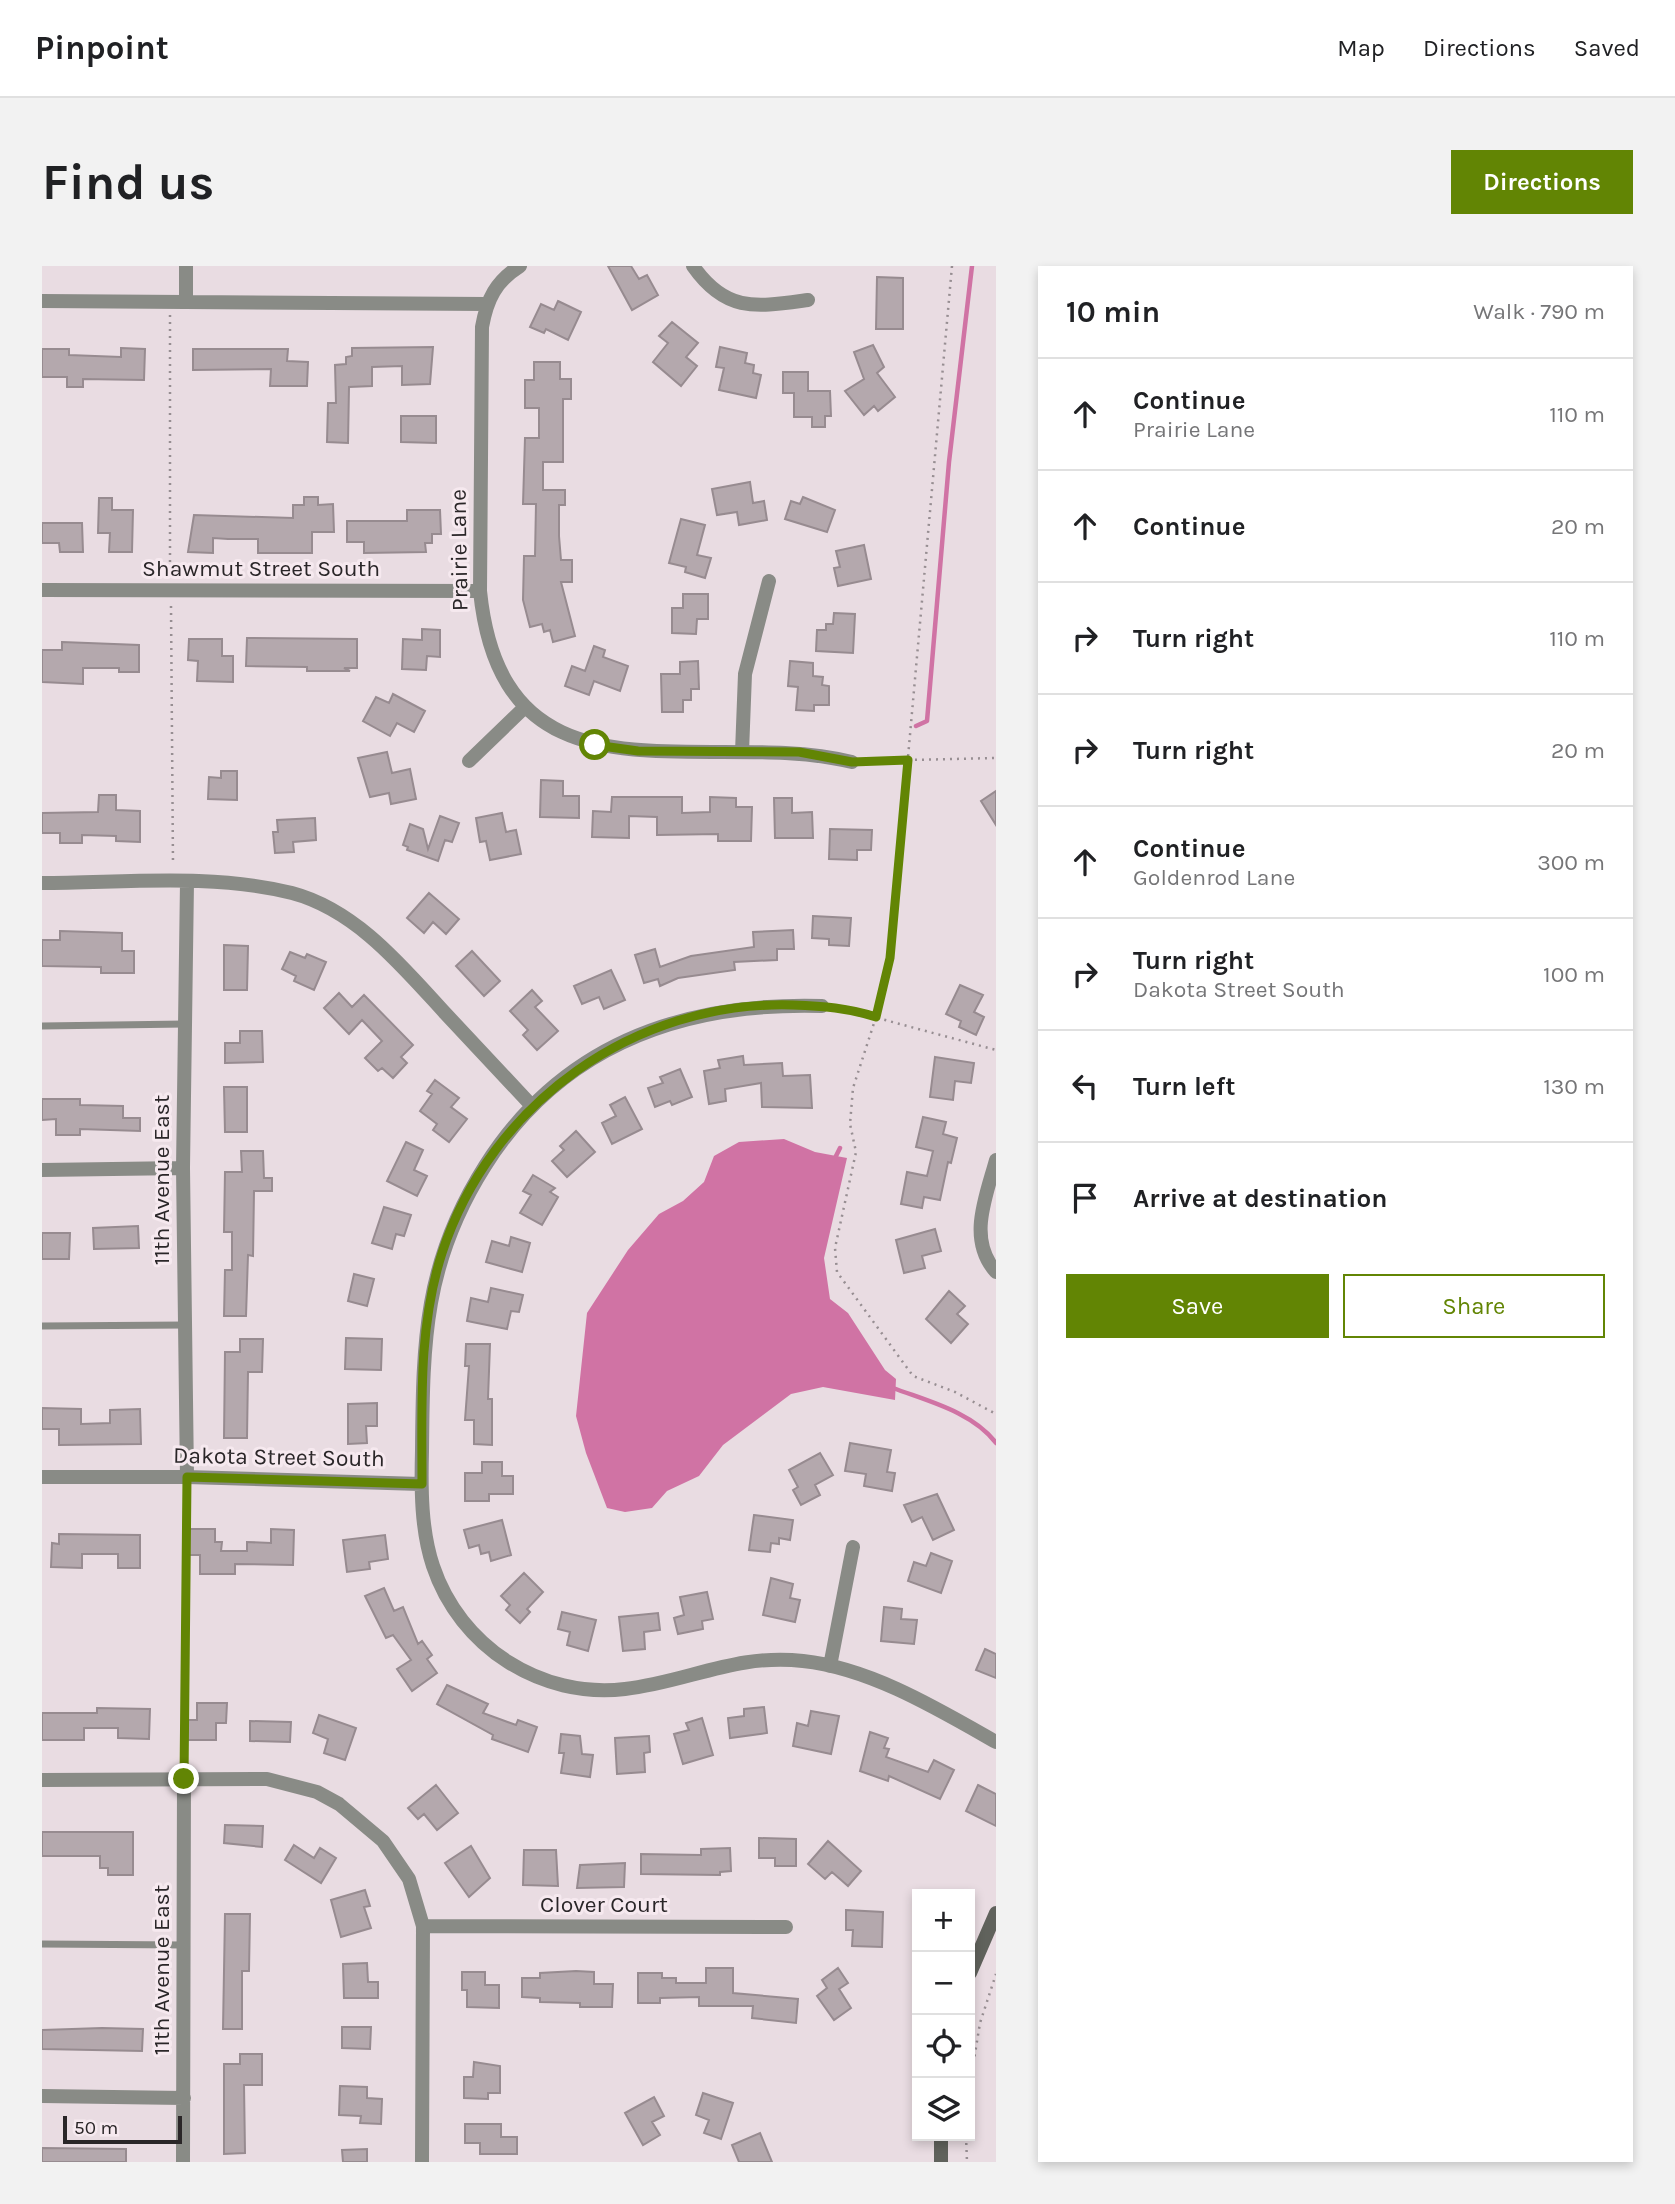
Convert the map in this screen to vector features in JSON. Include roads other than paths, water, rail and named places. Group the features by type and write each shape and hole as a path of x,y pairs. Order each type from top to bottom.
{"street":[{"path":"186,266 186,300"},
{"name":"Prairie Lane","path":"520,266 506,275 486,304 481,352 480,591 483,623 505,682 525,707 576,739 616,750 799,752 852,762"},
{"path":"693,266 714,291 738,304 756,306 808,300"},
{"path":"42,301 486,304"},
{"path":"742,752 745,674 769,581"},
{"name":"Shawmut Street South","path":"42,590 480,591"},
{"path":"470,761 525,707"},
{"path":"42,883 187,882 249,886 294,894 337,913 384,947 532,1106"},
{"name":"11th Avenue East","path":"187,882 183,1168 187,1477"},
{"path":"822,1006 756,1006 676,1021 615,1046 585,1064 532,1106 493,1153 471,1188 442,1252 433,1285 423,1349 422,1484 424,1528 432,1565 457,1615 493,1651 540,1679 573,1689 607,1691 657,1683 749,1660 804,1661 830,1666 885,1686 996,1742"},
{"path":"996,1160 981,1216 980,1236 983,1252 996,1272"},
{"path":"42,1170 183,1168"},
{"name":"Dakota Street South","path":"42,1477 187,1477 422,1484"},
{"path":"830,1666 853,1547"},
{"name":"11th Avenue East","path":"183,2162 184,1779"},
{"path":"42,1780 267,1779 317,1792 363,1822 398,1860 417,1900 423,1926 422,2162"},
{"path":"975,1961 996,1913"},
{"name":"Clover Court","path":"423,1926 786,1927"},
{"path":"42,2096 184,2098"},
{"path":"941,2141 941,2162"}],"lane":[{"path":"42,1026 185,1024"},
{"path":"42,1326 185,1325"},
{"path":"42,1944 184,1945"}],"waterway":[{"path":"916,726 927,721 949,462 972,266"},
{"path":"834,1160 840,1148"},
{"path":"893,1388 962,1415 986,1432 996,1443"}]}
